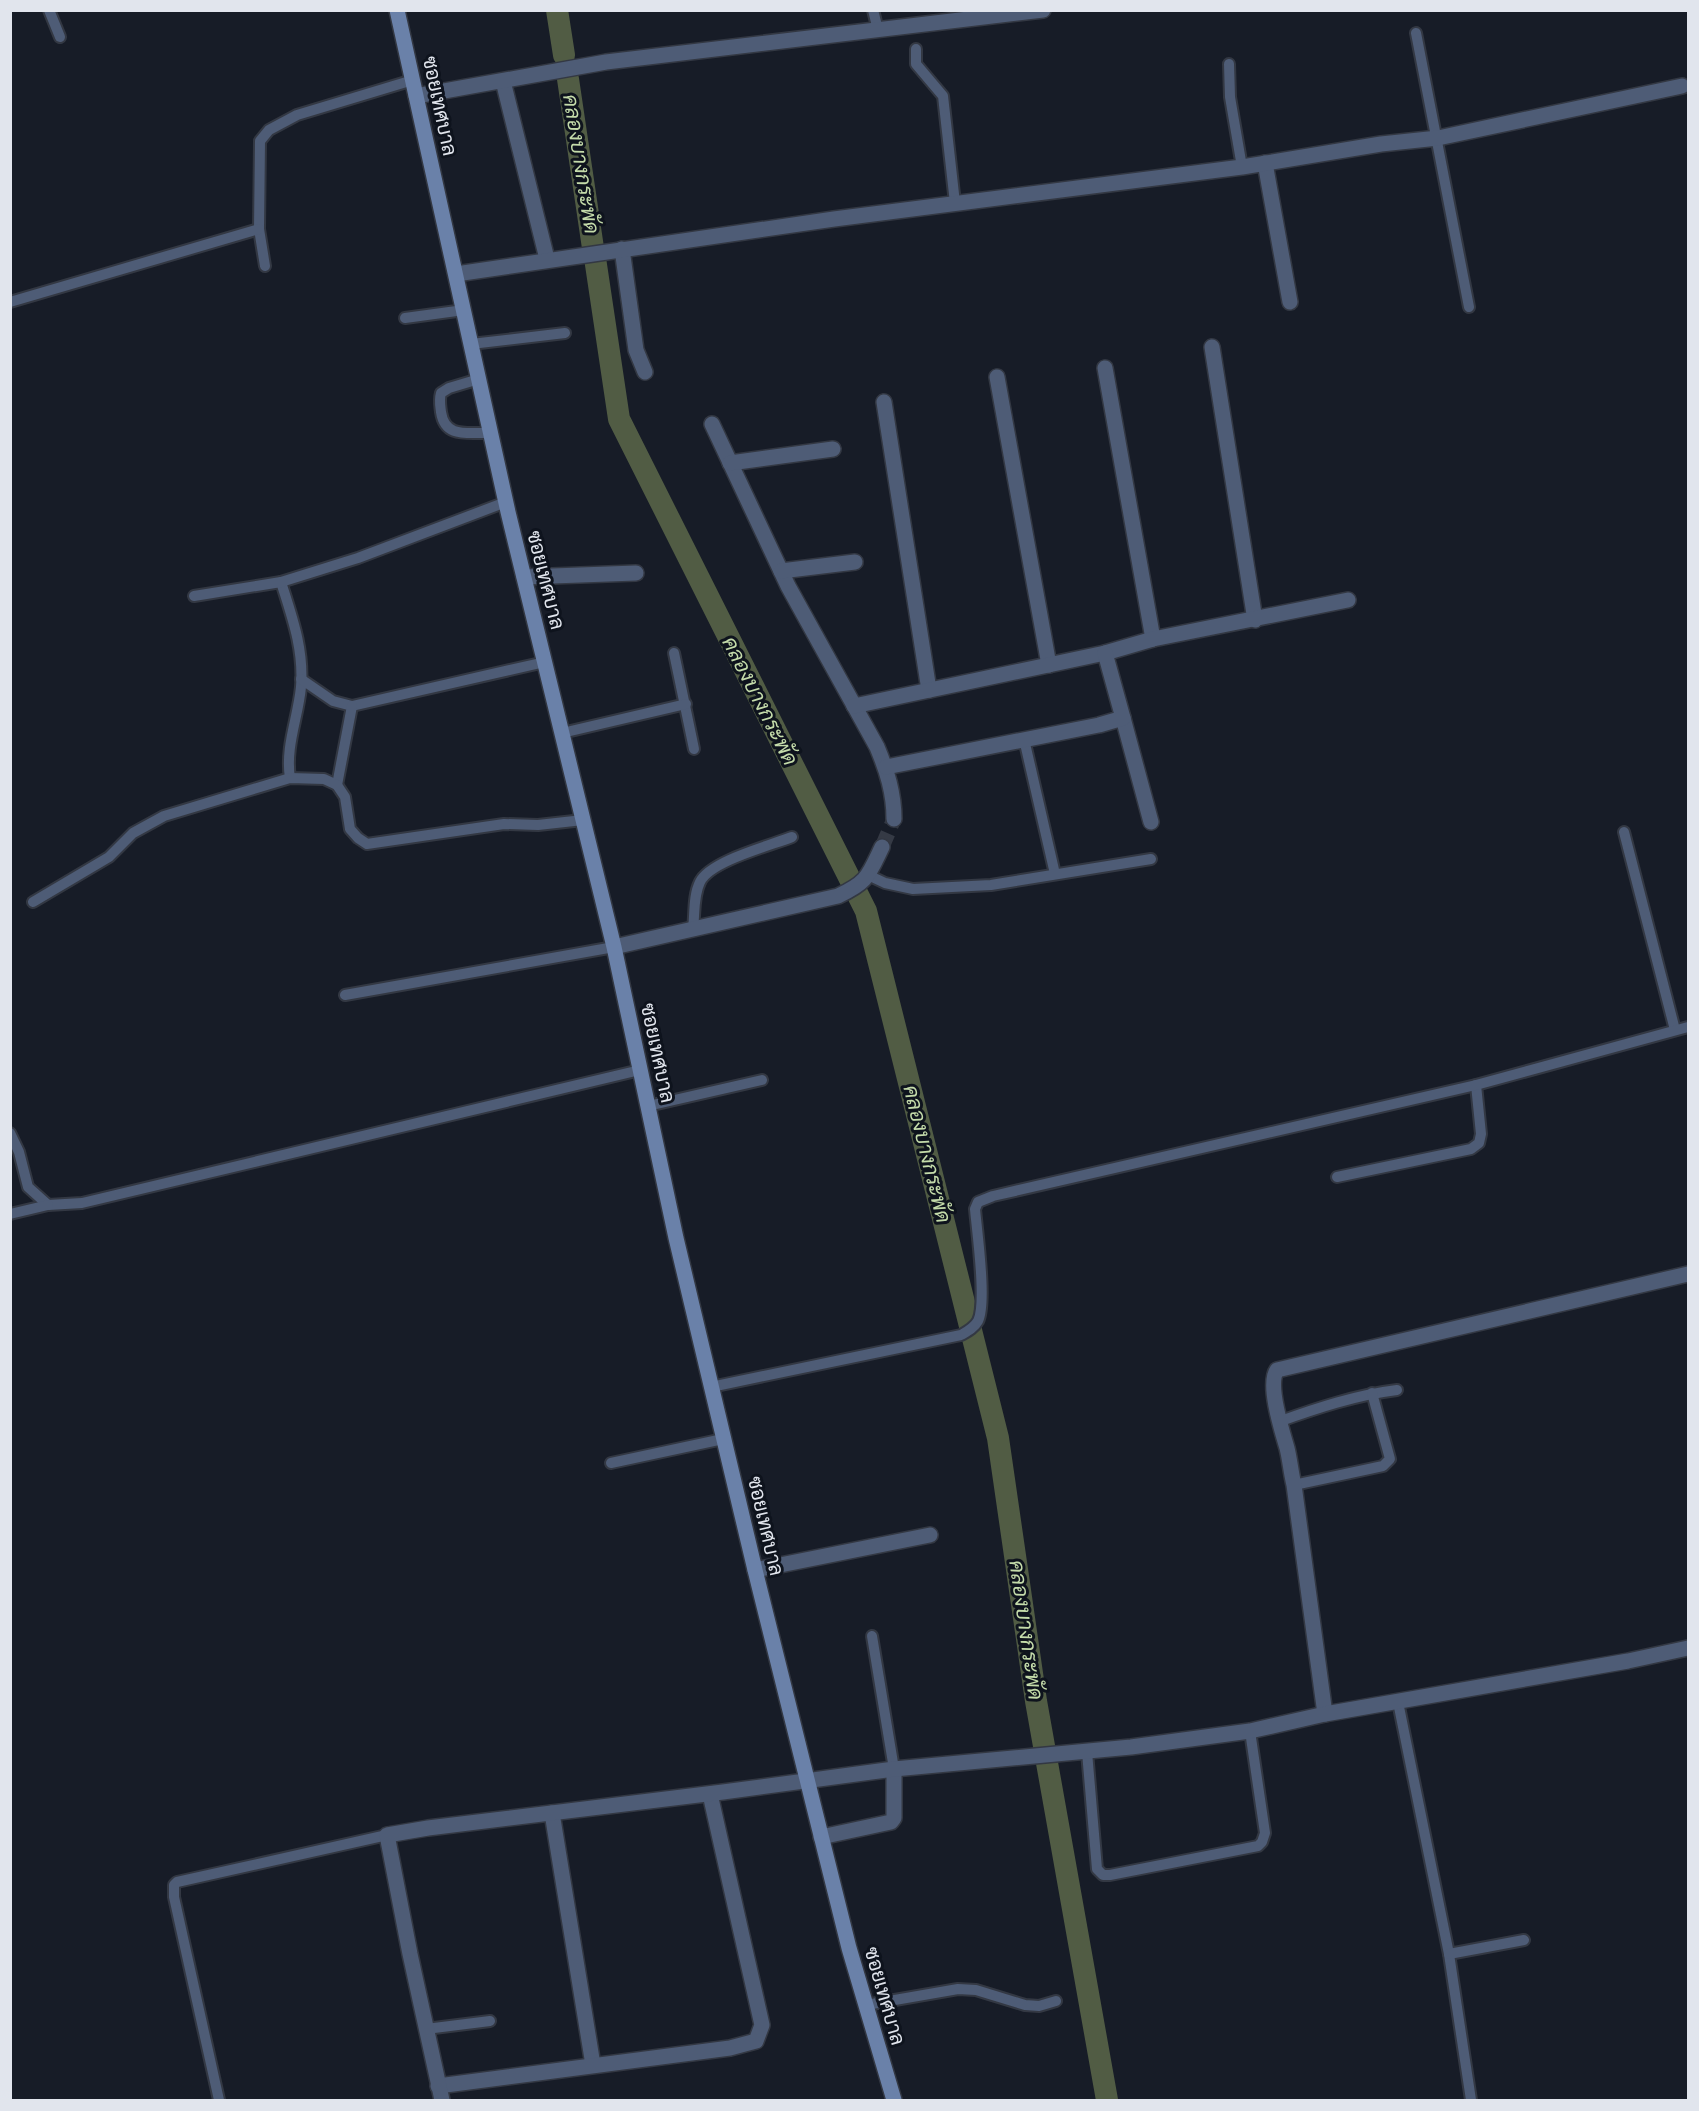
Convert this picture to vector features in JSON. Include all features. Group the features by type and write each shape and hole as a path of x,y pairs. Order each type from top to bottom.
{"street":[{"name":"ซอยเทศบาล","path":"397,10 506,502 614,948 676,1238 723,1439 821,1837 894,2100"},
{"path":"416,96 606,62 1043,10"},
{"path":"503,81 547,259"},
{"path":"456,274 547,259 955,203 1242,167 1381,144 1438,138 1682,86"},
{"path":"1265,163 1290,302"},
{"path":"622,249 636,350 645,372"},
{"path":"1212,347 1255,620"},
{"path":"1104,368 1153,639"},
{"path":"997,377 1049,665"},
{"path":"884,402 929,690"},
{"path":"712,424 781,571 886,767 894,801 894,819"},
{"path":"730,463 833,449"},
{"path":"781,571 855,562"},
{"path":"524,577 636,573"},
{"path":"854,706 1049,665 1153,639 1348,600"},
{"path":"1105,652 1150,822"},
{"path":"886,767 1123,718"},
{"path":"614,948 838,896 864,881 882,847"},
{"path":"1325,1714 1294,1485 1287,1448 1278,1422 1274,1382 1274,1374 1277,1370 1689,1274"},
{"path":"755,1570 930,1535"},
{"path":"710,1794 762,2025 756,2041 736,2047 593,2065 440,2093 387,1835 894,1769 1087,1752 1250,1731 1325,1714 1628,1661 1689,1648"},
{"path":"821,1837 891,1822 894,1818 894,1769"},
{"path":"552,1813 593,2065"}],"lane":[{"path":"49,10 60,37"},
{"path":"873,10 878,30"},
{"path":"1416,33 1469,307"},
{"path":"915,49 916,64 944,96 955,203"},
{"path":"1229,64 1230,97 1242,167"},
{"path":"265,266 259,229 260,141 269,130 297,115 413,80"},
{"path":"10,302 259,229"},
{"path":"405,318 464,310"},
{"path":"471,344 565,333"},
{"path":"479,379 449,388 441,393 439,400 442,421 446,428 453,431 491,433"},
{"path":"194,596 281,582 358,558 506,502"},
{"path":"281,582 299,639 302,679 290,745 288,764 290,778"},
{"path":"674,653 694,749"},
{"path":"302,679 333,701 352,706 545,662"},
{"path":"562,733 686,704"},
{"path":"337,785 352,706"},
{"path":"1024,740 1055,874"},
{"path":"33,903 109,857 133,833 164,816 290,778 324,779 337,785 345,797 350,830 367,844 504,824 538,825 583,820"},
{"path":"1624,832 1675,1030"},
{"path":"693,929 696,892 700,880 708,870 792,837"},
{"path":"864,881 885,883 913,890 991,885 1151,859"},
{"path":"345,995 614,948"},
{"path":"711,1387 961,1335 971,1329 977,1323 982,1305 975,1209 978,1202 993,1196 1476,1085 1689,1027"},
{"path":"10,1214 48,1205 82,1203 640,1070"},
{"path":"648,1106 762,1080"},
{"path":"1337,1178 1471,1149 1479,1143 1481,1134 1476,1085"},
{"path":"10,1133 19,1152 28,1187 48,1205"},
{"path":"1278,1422 1322,1406 1372,1393 1397,1390"},
{"path":"1294,1485 1383,1466 1390,1459 1372,1393"},
{"path":"611,1463 723,1439"},
{"path":"872,1636 894,1769"},
{"path":"1398,1702 1449,1954 1472,2100"},
{"path":"1087,1752 1097,1869 1103,1875 1110,1875 1211,1857 1258,1846 1262,1842 1265,1833 1250,1731"},
{"path":"219,2100 174,1897 174,1885 177,1882 387,1835"},
{"path":"1449,1954 1524,1940"},
{"path":"866,2005 958,1989 976,1990 1026,2005 1039,2006 1056,2001"},
{"path":"426,2029 490,2021"}],"waterway":[{"name":"คลองบางกระพัด","path":"557,10 564,55"},
{"name":"คลองบางกระพัด","path":"568,79 593,248"},
{"name":"คลองบางกระพัด","path":"595,258 619,419 866,911 998,1438 1036,1701 1107,2100"}],"tunnel":[{"path":"882,847 894,819"}]}
